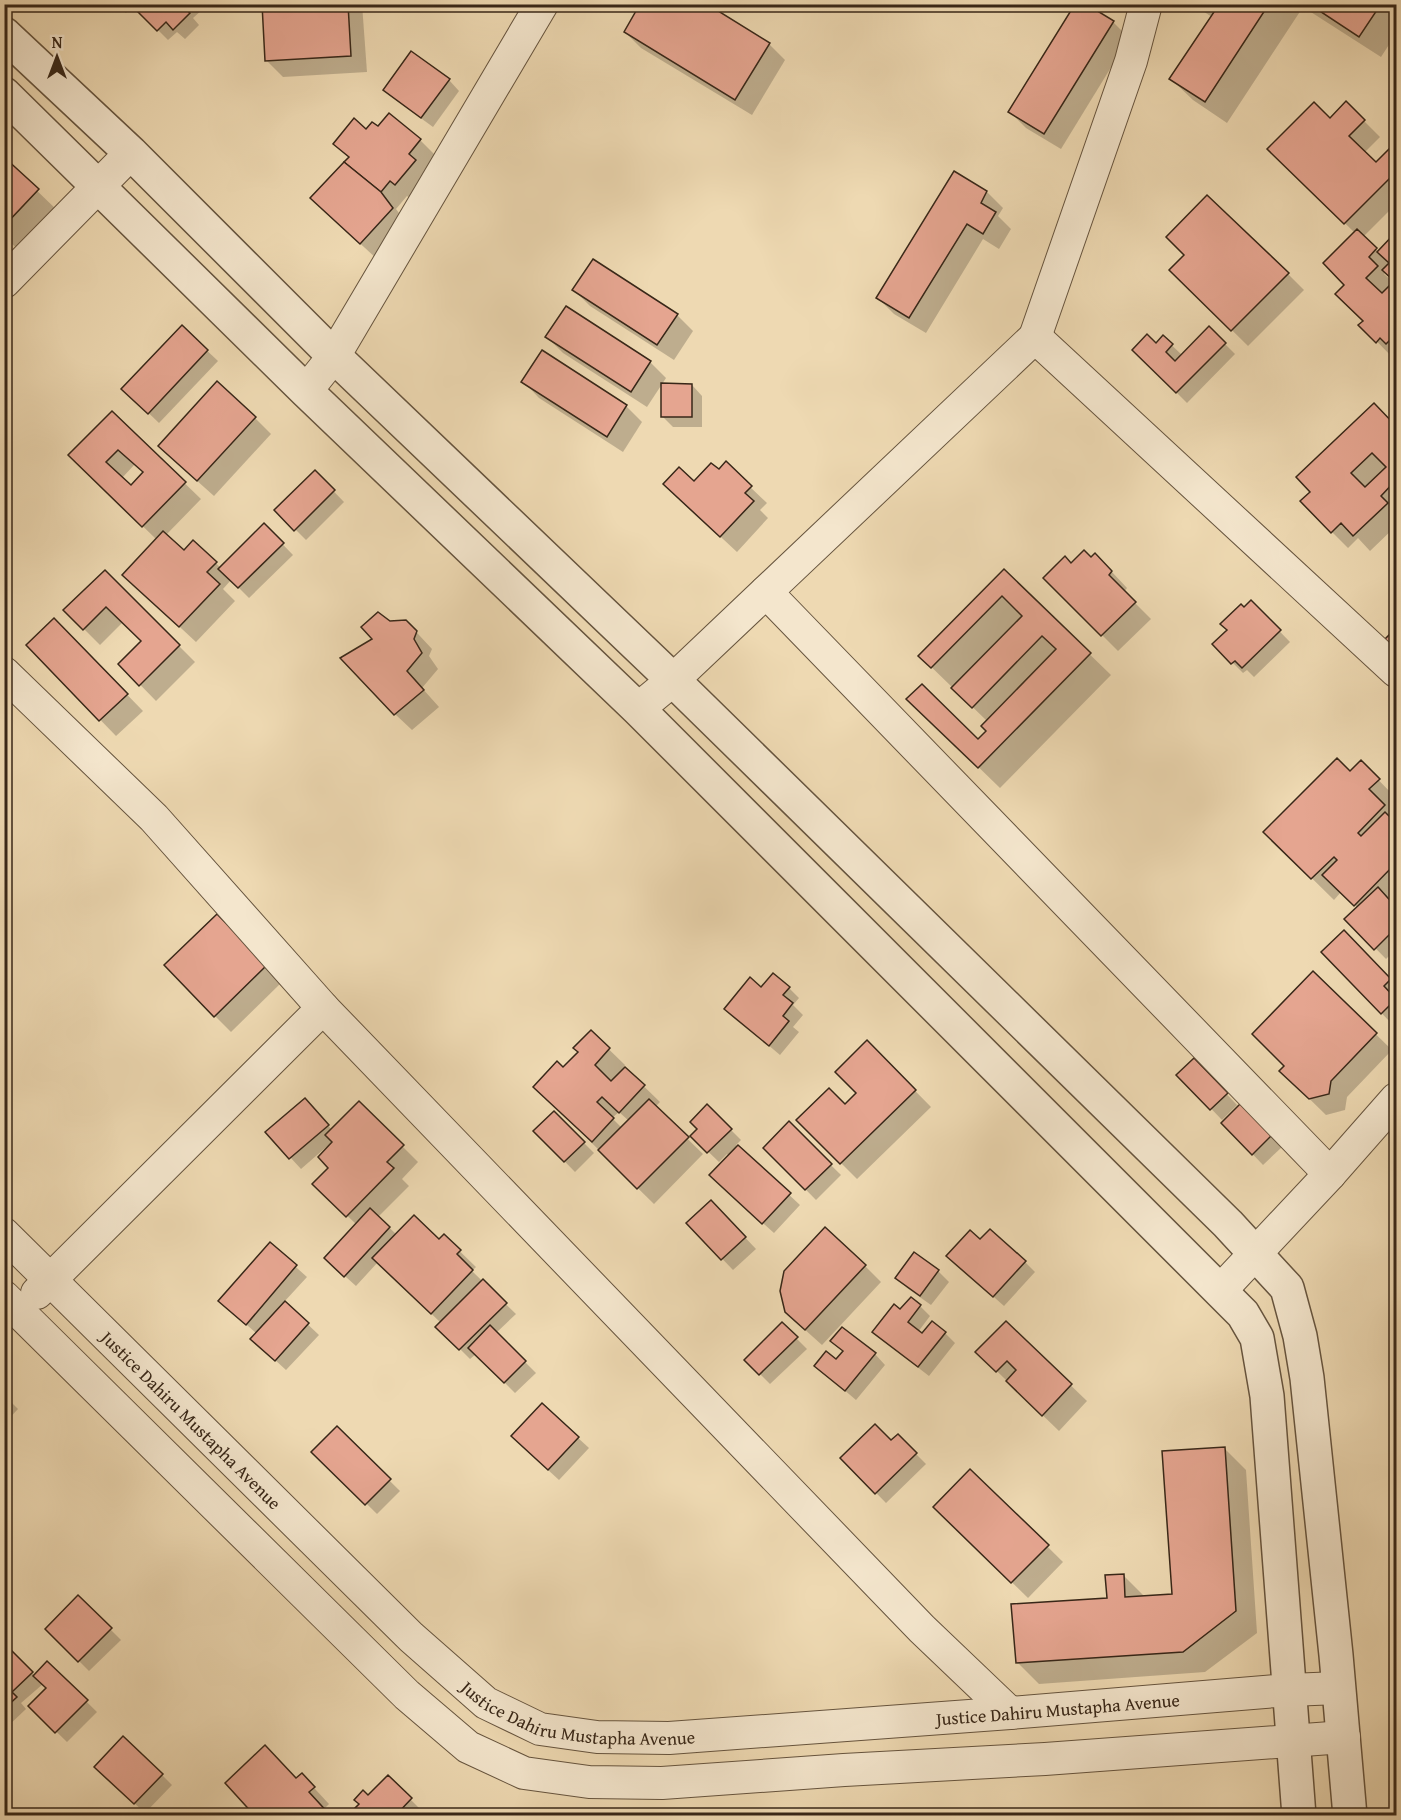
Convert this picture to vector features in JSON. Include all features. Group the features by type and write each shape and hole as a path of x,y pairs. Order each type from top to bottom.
{"street":[{"path":"306,392 334,356 542,4"},
{"path":"638,709 673,680 1035,337 1127,72 1146,4"},
{"path":"4,34 131,153 334,356 673,680 1256,1253 1287,1288 1300,1336 1307,1378 1350,1815"},
{"path":"4,94 306,392 638,709 1243,1314 1257,1338 1267,1396 1299,1815"},
{"path":"4,282 131,153"},
{"path":"1035,337 1396,671"},
{"path":"766,592 1330,1174"},
{"path":"4,673 154,818 323,1008 914,1620 1010,1713"},
{"path":"323,1008 51,1279 12,1304 407,1695 468,1747 524,1773 590,1782 662,1783 1045,1759 1344,1737"},
{"path":"1220,1291 1330,1174 1396,1099"},
{"name":"Justice Dahiru Mustapha Avenue","path":"4,1234 411,1636 486,1704 540,1729 597,1737 669,1738 1339,1688"},
{"path":"524,1773 540,1729"}],"building":[{"path":"130,4 186,4 183,7 190,13 173,30 166,22 157,31"},
{"path":"262,4 348,4 351,56 265,61"},
{"path":"640,4 707,4 770,43 735,100 624,32"},
{"path":"1075,4 1086,4 1114,21 1044,134 1008,112"},
{"path":"1201,4 1269,4 1205,102 1169,79 1214,12"},
{"path":"1309,4 1381,4 1359,37"},
{"path":"411,51 450,79 421,118 383,90"},
{"path":"1346,101 1365,120 1349,136 1376,162 1395,143 1396,172 1344,224 1267,149 1314,102 1330,118"},
{"path":"389,113 421,139 409,154 416,160 395,185 390,181 381,192 344,162 349,157 333,144 354,118 366,129 372,122 378,126"},
{"path":"4,157 39,189 4,226"},
{"path":"344,162 381,192 393,208 360,244 310,198"},
{"path":"954,171 987,191 981,203 996,212 983,234 967,224 909,318 876,298"},
{"path":"1207,195 1289,273 1231,331 1169,270 1184,255 1166,237"},
{"path":"1357,229 1377,248 1369,257 1378,266 1366,278 1382,293 1394,281 1382,270 1389,263 1377,252 1395,233 1396,235 1396,334 1386,344 1380,338 1376,343 1358,325 1363,321 1335,294 1344,285 1323,263"},
{"path":"593,259 678,314 657,345 572,290"},
{"path":"566,306 651,361 631,392 545,337"},
{"path":"182,325 208,350 148,414 121,389"},
{"path":"1209,326 1226,343 1176,393 1132,350 1147,334 1156,343 1163,335 1173,344 1166,352 1175,361"},
{"path":"542,350 627,405 607,437 521,382"},
{"path":"217,381 256,417 197,481 158,446"},
{"path":"661,383 692,384 692,417 661,417"},
{"path":"1374,403 1396,426 1396,480 1381,496 1388,503 1353,536 1341,523 1331,533 1300,501 1310,492 1296,477","holes":["1372,453 1386,467 1365,487 1351,473"]},
{"path":"112,411 186,482 142,527 68,455","holes":["118,450 143,472 131,485 106,462"]},
{"path":"726,461 752,486 745,493 754,501 720,537 663,484 679,467 694,481 711,463 719,469"},
{"path":"315,470 335,490 294,531 274,510"},
{"path":"264,523 284,543 238,588 218,569"},
{"path":"163,531 184,550 193,540 217,562 207,572 220,584 179,627 122,575"},
{"path":"1084,550 1091,557 1095,553 1112,571 1109,575 1136,602 1101,636 1043,578 1065,556 1071,563"},
{"path":"1004,569 1091,653 978,768 906,699 922,684 978,739 986,731 981,726 1056,649 1042,636 972,708 951,688 1022,616 1002,596 931,668 918,656"},
{"path":"105,570 180,645 139,686 118,664 141,641 106,607 83,630 63,610"},
{"path":"1251,600 1281,630 1242,668 1235,661 1231,664 1212,644 1227,630 1220,624 1241,604 1244,607"},
{"path":"378,612 390,621 406,620 417,631 414,639 422,653 407,671 424,690 394,715 340,658 372,639 361,627"},
{"path":"54,618 128,694 99,721 26,645"},
{"path":"1396,628 1396,652 1384,640"},
{"path":"1337,758 1350,771 1361,760 1380,779 1369,789 1385,805 1358,833 1361,836 1385,812 1396,823 1396,863 1354,906 1322,875 1337,860 1334,857 1311,879 1263,832"},
{"path":"1378,887 1396,907 1396,928 1374,950 1344,919"},
{"path":"217,914 267,965 214,1017 164,965"},
{"path":"1344,930 1391,979 1384,986 1396,999 1381,1014 1321,952"},
{"path":"1313,971 1377,1033 1331,1081 1329,1094 1309,1099 1279,1071 1284,1066 1252,1034"},
{"path":"773,973 790,987 783,995 793,1003 783,1016 789,1021 769,1046 724,1009 750,977 761,987"},
{"path":"591,1030 610,1048 595,1065 611,1081 625,1067 645,1085 619,1113 602,1097 597,1102 614,1118 592,1142 533,1087 557,1061 563,1067 578,1052 573,1048"},
{"path":"867,1040 916,1090 840,1164 796,1120 829,1088 845,1104 856,1093 835,1072"},
{"path":"1194,1058 1228,1093 1210,1110 1176,1075"},
{"path":"305,1098 329,1125 289,1159 265,1132"},
{"path":"649,1099 689,1137 637,1189 598,1150"},
{"path":"359,1101 404,1145 387,1162 394,1168 346,1217 312,1184 328,1168 318,1157 332,1142 325,1135"},
{"path":"1241,1103 1272,1135 1252,1155 1221,1123"},
{"path":"707,1104 732,1129 707,1153 690,1136 697,1129 690,1122"},
{"path":"554,1111 585,1142 564,1162 533,1131"},
{"path":"789,1121 832,1164 805,1190 763,1148"},
{"path":"738,1145 791,1193 762,1224 709,1175"},
{"path":"711,1200 746,1237 721,1260 686,1223"},
{"path":"370,1208 390,1227 344,1277 324,1258"},
{"path":"414,1215 439,1239 444,1234 461,1250 457,1254 473,1270 431,1314 372,1258"},
{"path":"825,1227 866,1265 805,1330 785,1312 780,1291 784,1271"},
{"path":"990,1229 1026,1261 993,1297 946,1256 970,1230 980,1239"},
{"path":"270,1242 297,1265 246,1325 218,1301"},
{"path":"914,1252 939,1270 920,1296 895,1278"},
{"path":"483,1279 507,1303 459,1350 435,1327"},
{"path":"911,1297 921,1305 908,1322 922,1333 932,1321 946,1332 918,1367 872,1332 894,1304 900,1309"},
{"path":"285,1301 309,1323 275,1361 250,1339"},
{"path":"1006,1321 1072,1384 1042,1416 1006,1381 1016,1370 1007,1361 996,1372 975,1352"},
{"path":"782,1322 798,1337 759,1375 744,1360"},
{"path":"490,1325 526,1361 504,1383 468,1348"},
{"path":"842,1327 876,1353 845,1391 814,1366 826,1351 836,1359 843,1351 830,1341"},
{"path":"542,1403 579,1437 548,1470 511,1436"},
{"path":"875,1424 891,1440 898,1434 917,1453 875,1494 840,1458"},
{"path":"337,1426 391,1479 365,1505 311,1452"},
{"path":"1225,1447 1236,1611 1183,1652 1016,1663 1011,1604 1107,1598 1105,1575 1124,1574 1125,1597 1172,1594 1162,1451"},
{"path":"970,1469 1049,1545 1011,1583 933,1507"},
{"path":"78,1595 112,1628 78,1662 45,1629"},
{"path":"4,1643 33,1672 12,1692 17,1697 4,1709"},
{"path":"47,1661 88,1700 55,1733 28,1706 46,1688 33,1676"},
{"path":"123,1736 163,1774 134,1804 94,1767"},
{"path":"265,1745 296,1778 302,1773 315,1787 309,1792 331,1816 255,1816 225,1783"},
{"path":"388,1775 412,1798 395,1816 347,1816 359,1804 354,1800 363,1790 368,1795"}]}
